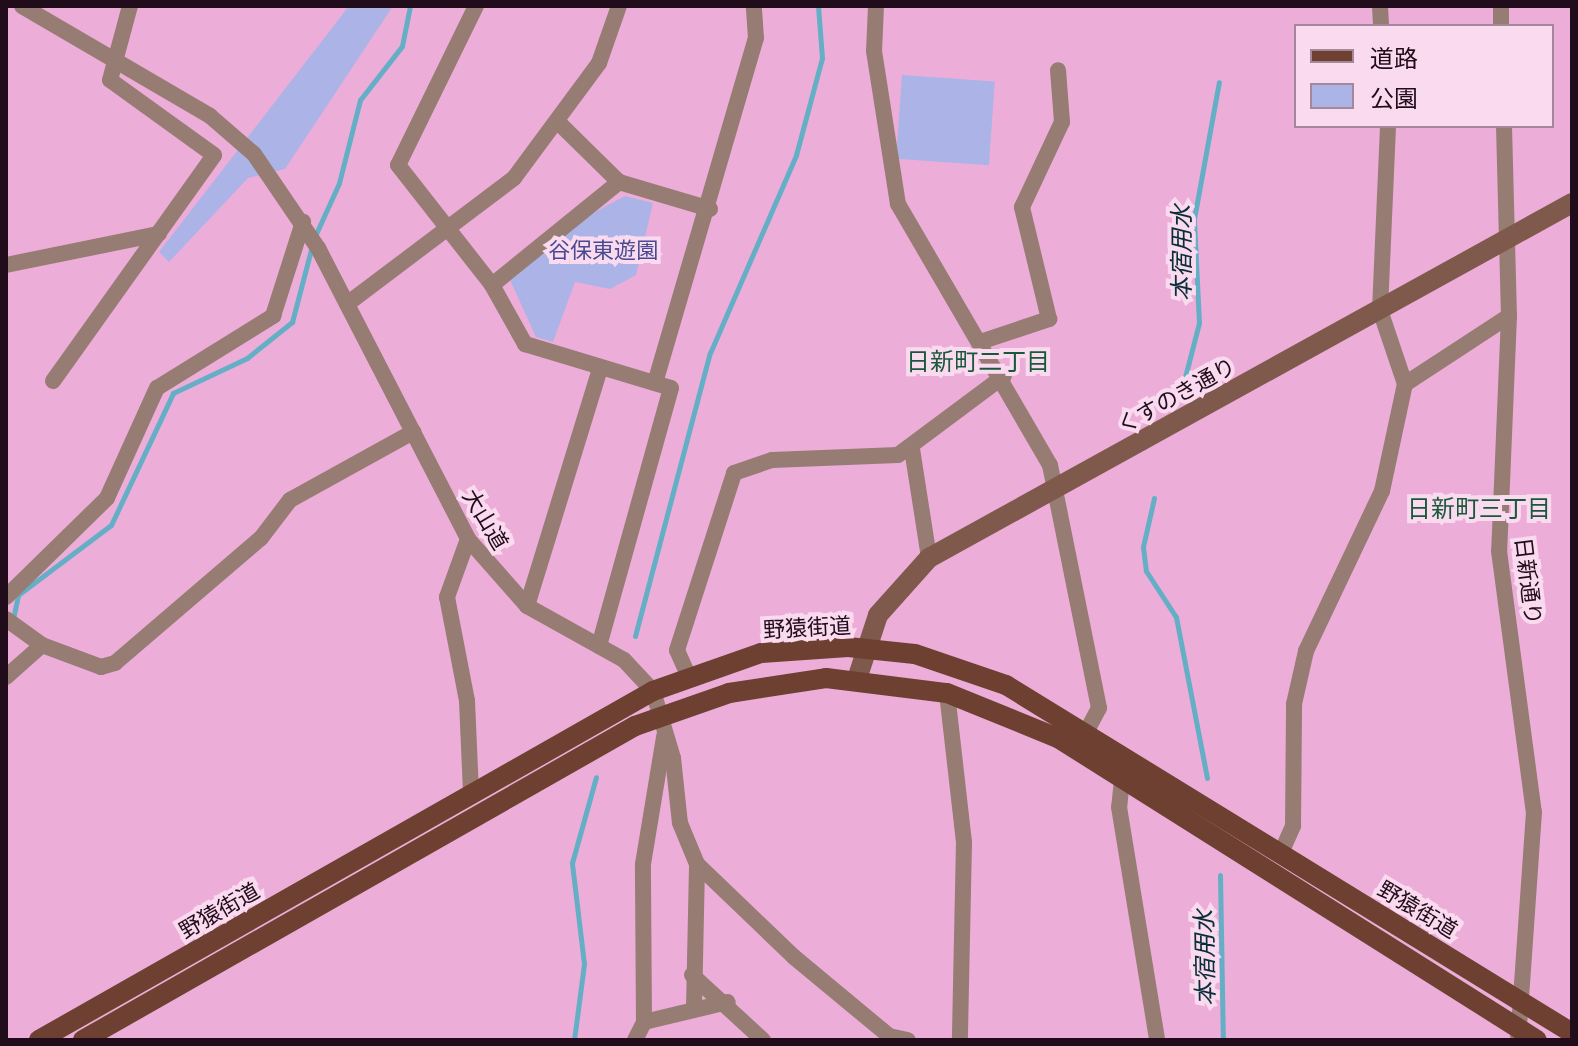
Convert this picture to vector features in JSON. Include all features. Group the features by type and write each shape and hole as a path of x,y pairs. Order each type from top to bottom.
{"main road":[{"name":"野猿街道","path":"39,1040 653,691 688,675 761,653 863,648 973,671 1086,732 1520,1000 1569,1024"},
{"name":"野猿街道","path":"83,1040 661,714 770,684 857,679 947,693 1024,721 1122,780 1514,1036 1537,1040"}],"street":[{"name":"大山道","path":"22,6 117,59 230,131 310,235 468,539 527,606 641,672 653,691 661,714 680,823 697,864 882,1035 908,1040"},
{"path":"53,381 214,155 110,80 130,6"},
{"path":"476,6 398,165 492,285 525,344 671,388 599,646"},
{"path":"347,304 514,178 560,124 599,63 619,6"},
{"path":"655,383 710,209 756,38 754,6"},
{"path":"876,6 874,51 892,185 930,265 983,341 1037,432 1055,488 1099,708 1086,732"},
{"path":"983,341 1049,319 1022,207 1062,122 1058,70"},
{"path":"560,124 619,182 710,209"},
{"path":"1281,853 1293,826 1294,704 1306,651 1382,491 1405,384 1380,310 1388,128"},
{"name":"日新通り","path":"1504,128 1509,316 1499,551 1534,812 1520,1000 1514,1036"},
{"path":"492,285 619,182"},
{"name":"くすのき通り","path":"857,679 863,648 894,591 929,558 1572,203"},
{"path":"6,265 159,234"},
{"path":"6,597 107,498 157,388 273,316 310,235"},
{"path":"1405,384 1509,316"},
{"path":"527,606 600,368"},
{"path":"688,675 677,650 734,473 772,460 854,462 912,449 1004,376"},
{"path":"11,623 42,645 101,667 115,663 261,538 290,500 413,432"},
{"path":"912,449 929,558"},
{"path":"468,539 447,597 467,701 471,793"},
{"path":"6,677 42,645"},
{"path":"947,693 964,842 960,1040"},
{"path":"635,1040 644,1022 643,864 665,735"},
{"path":"1122,780 1119,807 1157,1040"},
{"path":"694,1009 692,975 697,864"},
{"path":"692,975 728,1002 763,1040"},
{"path":"644,1022 728,1002"}],"green space":[{"path":"349,6 393,6 285,169 248,178 169,262 159,252"},
{"path":"902,75 995,81 989,165 896,159"},
{"name":"谷保東遊園","path":"625,196 653,203 636,275 610,289 575,282 553,342 536,337 510,280 589,215"}],"waterway":[{"path":"315,236 339,183 360,100 402,46 410,6"},
{"path":"635,636 710,353 796,155 822,58 818,6"},
{"name":"本宿用水","path":"1185,377 1199,323 1194,219 1219,82"},
{"path":"13,619 18,595 111,525 173,393 247,358 292,322 312,246"},
{"name":"本宿用水","path":"1154,498 1143,547 1146,571 1176,617 1207,778"},
{"path":"574,1040 584,964 572,863 596,777"},
{"name":"本宿用水","path":"1220,875 1223,1040"}],"district":[{"name":"日新町二丁目","path":"978,361"},
{"name":"日新町三丁目","path":"1479,508"}]}
